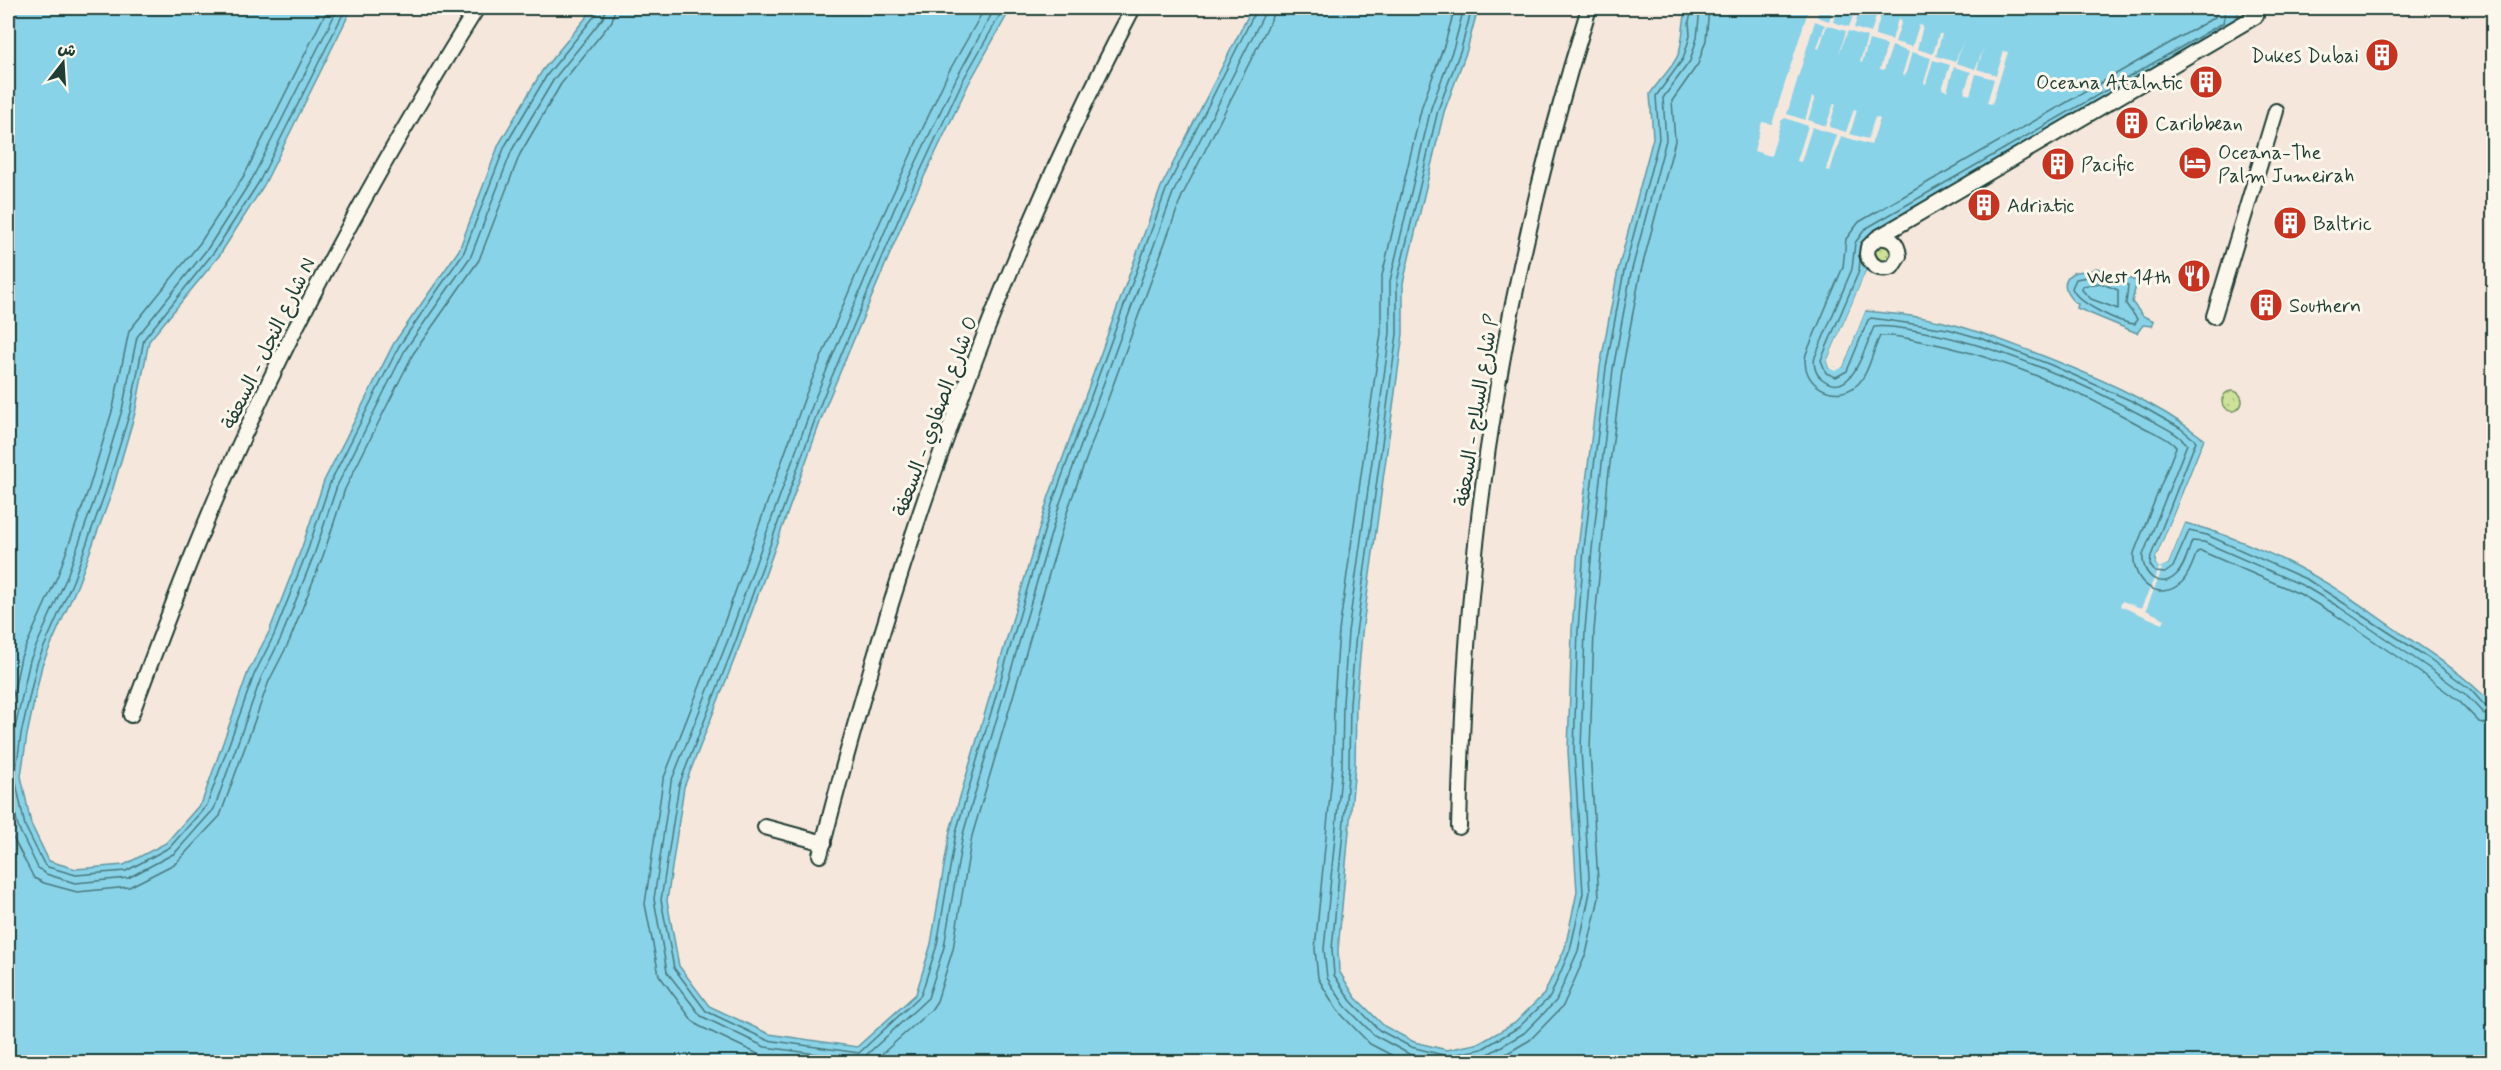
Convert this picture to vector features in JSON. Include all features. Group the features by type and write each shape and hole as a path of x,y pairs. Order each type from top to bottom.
{"street":[{"name":"شارع النجل - السعفة N","path":"131,715 181,583 270,380 303,313 372,185 477,8"},
{"name":"شارع الصفاوي - السعفة O","path":"765,827 822,849 880,634 917,518 958,403 1026,232 1077,121 1133,8"},
{"name":"شارع السلاج - السعفة P","path":"1459,827 1462,719 1470,605 1494,409 1529,225 1560,104 1589,8"},
{"path":"1877,238 2256,16"},
{"path":"2214,316 2276,111"}],"green space":[{"path":"1881,245 1888,245 1894,253 1885,265 1874,258 1874,251"},
{"path":"2232,391 2239,394 2242,401 2239,408 2232,411 2225,408 2222,401 2225,394"}],"water":[{"path":"8,8 352,8 264,185 219,256 149,341 135,413 111,495 78,584 42,665 21,776 31,824 49,861 76,869 124,865 166,843 202,802 248,672 269,632 302,547 324,481 394,343 459,250 499,144 542,71 594,8 1011,8 969,83 910,206 827,403 740,645 684,787 667,901 679,966 709,1006 769,1034 857,1047 916,994 931,944 950,831 1048,499 1161,187 1252,8 1478,8 1467,50 1444,112 1403,283 1403,334 1362,633 1356,703 1355,766 1338,950 1339,971 1355,997 1384,1026 1414,1042 1447,1050 1480,1043 1515,1023 1544,994 1565,948 1577,892 1568,751 1572,630 1578,548 1600,367 1618,270 1653,138 1650,94 1678,55 1687,8 2239,8 2237,30 1867,248 1866,271 1827,362 1829,368 1843,367 1865,311 1940,321 1961,327 2033,352 2122,389 2164,412 2204,439 2156,558 2156,564 2159,567 2168,564 2185,523 2269,553 2353,600 2445,663 2493,705 2493,1062 8,1062"},
{"path":"2096,268 2137,281 2132,302 2143,316 2154,321 2152,326 2143,325 2137,333 2077,308 2078,304 2066,290 2068,276"}],"pier":[{"path":"1809,8 1819,8 1817,17 1829,21 1833,8 1837,8 1833,22 1849,27 1856,8 1860,8 1854,28 1871,33 1877,13 1881,14 1875,35 1892,40 1898,19 1902,20 1895,42 1912,47 1919,25 1923,26 1917,49 1933,54 1939,34 1942,34 1936,56 1955,62 1963,42 1956,63 1975,69 1984,48 1977,69 1996,75 2004,51 2008,52 1992,104 1987,103 1994,79 1976,74 1970,95 1964,93 1971,72 1954,67 1947,91 1942,89 1950,65 1933,60 1926,84 1924,83 1931,58 1912,52 1905,76 1902,75 1909,52 1892,46 1884,70 1880,69 1887,45 1869,40 1862,63 1860,62 1867,37 1848,31 1839,54 1846,31 1827,25 1819,49 1817,48 1825,25 1815,21 1787,114 1805,120 1812,97 1815,98 1808,120 1826,126 1834,103 1836,104 1829,127 1846,132 1854,109 1857,110 1850,134 1868,139 1875,117 1880,119 1871,145 1841,136 1830,171 1826,170 1837,135 1812,127 1801,162 1797,161 1808,126 1785,118 1781,121 1771,156 1754,151 1762,122 1772,124"},
{"path":"1866,271 1868,273 1830,362 1832,366 1840,365 1863,310 1866,309 1843,367 1835,371 1829,368 1827,362"},
{"path":"2206,436 2207,440 2159,559 2161,564 2165,563 2182,522 2186,521 2168,564 2159,568 2156,558"},
{"path":"2159,568 2162,569 2146,610 2165,619 2163,624 2120,606 2122,601 2141,608"}],"place":[{"name":"Dukes Dubai","path":"2382,55"},
{"name":"Oceana Atalntic","path":"2206,82"},
{"name":"Caribbean","path":"2132,123"},
{"name":"Oceana-The Palm Jumeirah","path":"2195,163"},
{"name":"Pacific","path":"2058,164"},
{"name":"Adriatic","path":"1984,205"},
{"name":"Baltric","path":"2290,223"},
{"name":"West 14th","path":"2194,276"},
{"name":"Southern","path":"2266,305"}]}
